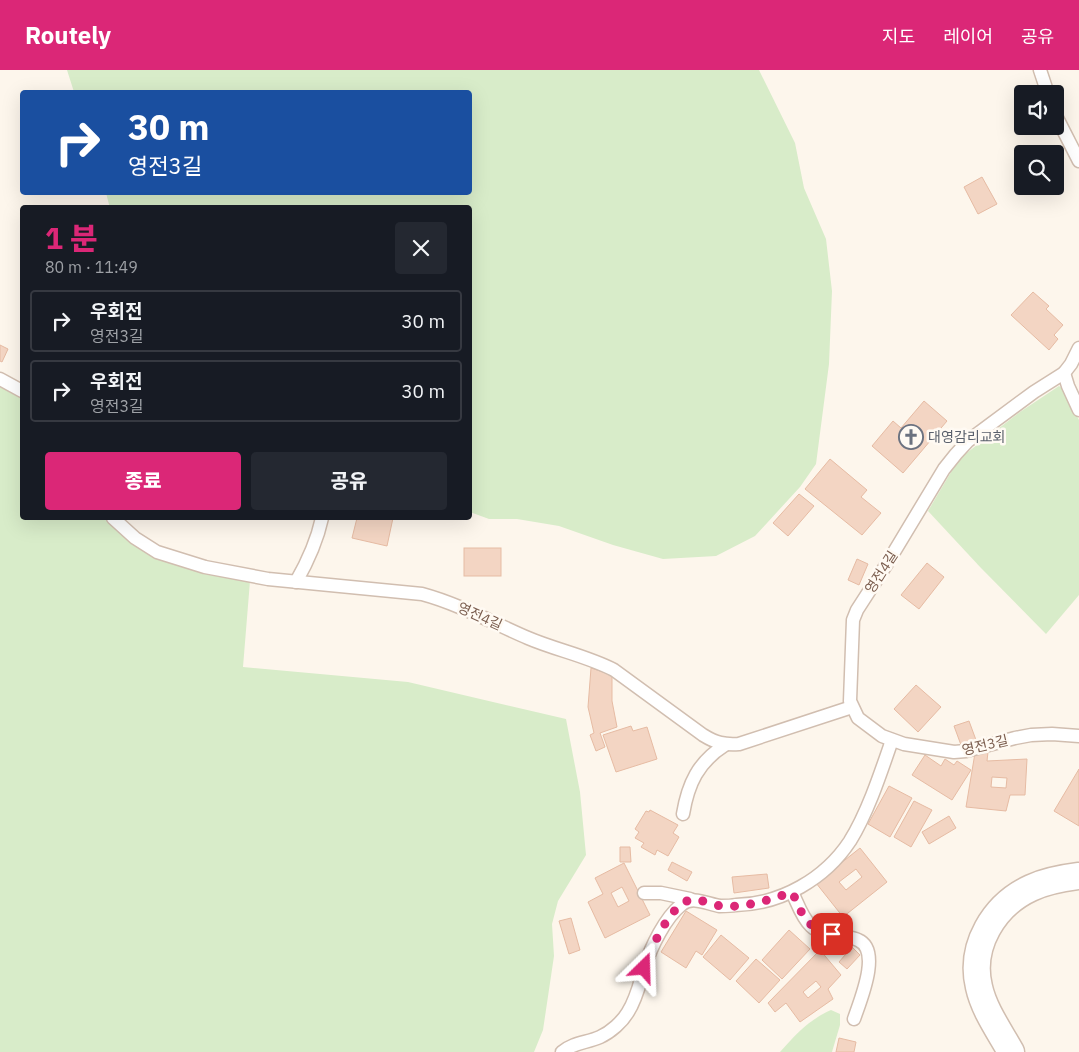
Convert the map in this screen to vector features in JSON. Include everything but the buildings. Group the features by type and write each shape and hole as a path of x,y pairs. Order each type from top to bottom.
{"street":[{"path":"1011,1052 984,1004 978,987 976,964 981,941 991,922 1009,901 1031,888 1061,878 1079,876"}],"lane":[{"path":"1040,70 1045,85"},
{"path":"1064,132 1079,161"},
{"name":"영전4길","path":"852,707 850,701 853,620 857,610 944,469 968,441 1026,397 1064,373 1079,348"},
{"path":"1064,373 1079,410"},
{"path":"0,379 20,390"},
{"name":"영전4길","path":"115,520 135,538 157,552 205,567 268,579 422,594 441,599 563,652 599,662 614,670 703,735 714,742 725,745"},
{"path":"296,582 318,536 322,520"},
{"path":"682,814 696,771 706,759 725,745 739,744 852,707"},
{"name":"영전3길","path":"852,707 858,718 870,729 882,736 904,744 954,752 966,751 1015,738 1052,734 1079,736"},
{"path":"644,893 661,893 720,906 745,905 792,892 810,881 838,857 850,840 874,790 892,740"},
{"path":"792,892 810,926 817,930 858,940 866,946 869,952 865,984 854,1018"},
{"path":"562,1052 568,1047 600,1037 617,1026 628,1012 638,991 651,950 671,915 682,904 690,900"}],"green space":[{"path":"67,70 759,70 795,143 804,188 826,239 832,291 829,364 816,464 800,487 755,536 716,556 663,559 613,545 559,526 517,519 489,519 472,513 472,205 109,205 107,195 472,195 472,90 73,90"},
{"path":"1059,386 1063,389 1079,420 1079,595 1046,634 928,511 954,467 964,455 1020,412"},
{"path":"0,387 20,398 20,520 108,520 135,546 171,563 210,574 250,581 243,667 408,682 566,719 580,792 586,855 558,901 552,924 554,956 543,1030 534,1052 0,1052"},
{"path":"831,1010 840,1014 840,1025 832,1052 780,1052 810,1023"}],"place":[{"name":"대영감리교회","path":"911,437"}],"route":[{"path":"644,968 651,950 671,915 682,904 690,900 703,901 720,906 745,905 792,892 810,926 832,934"}]}
